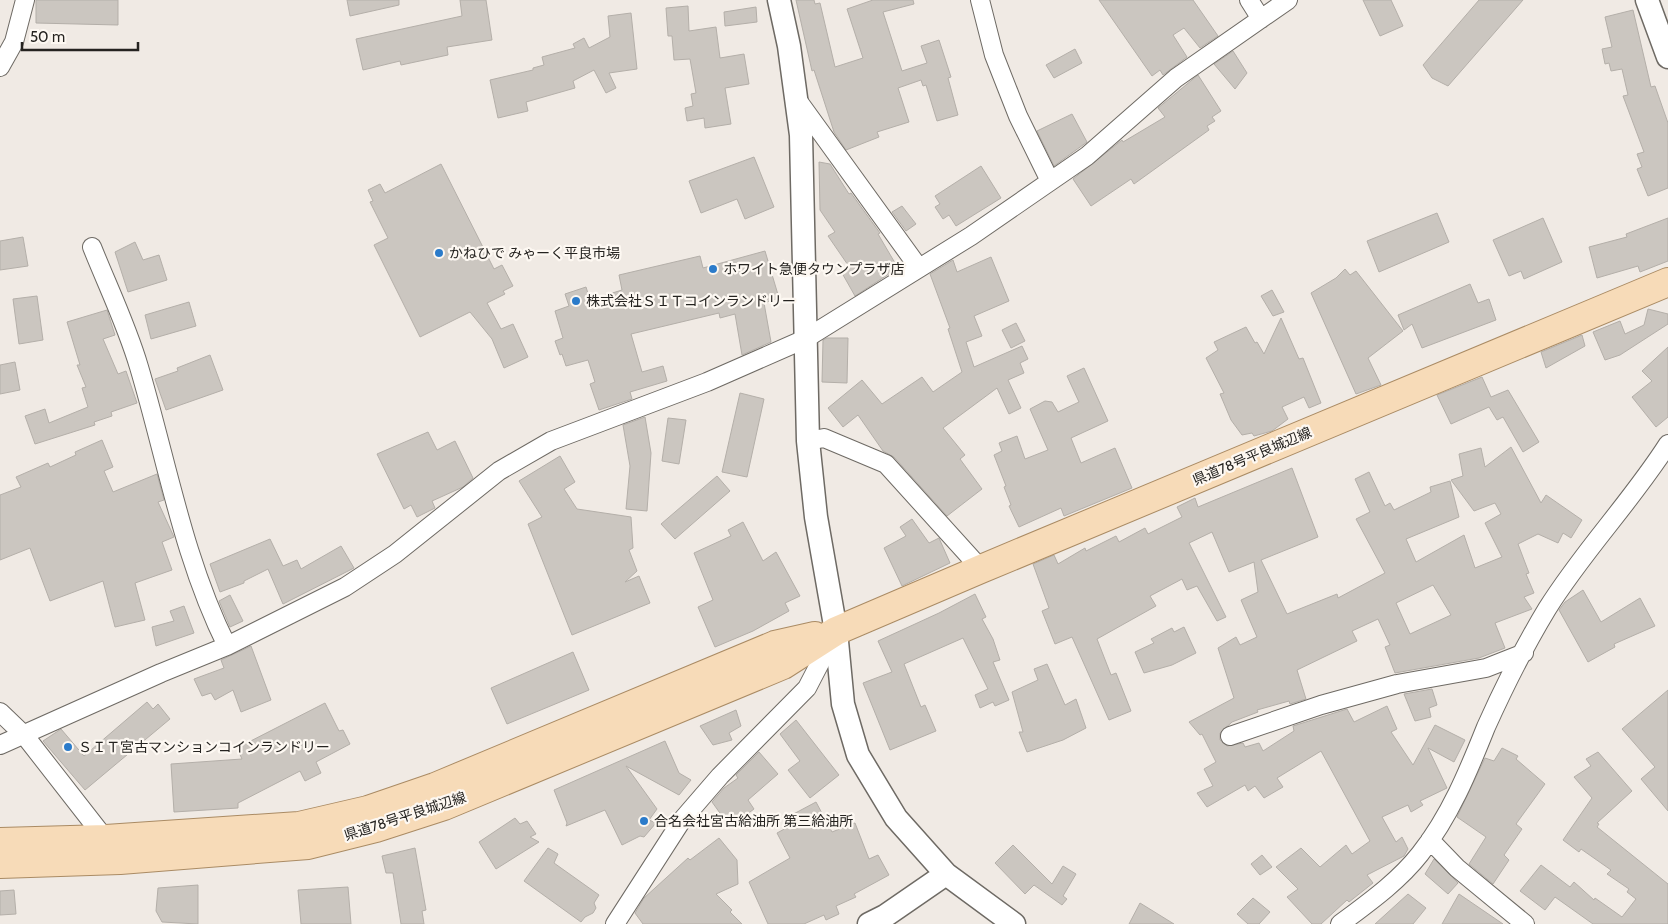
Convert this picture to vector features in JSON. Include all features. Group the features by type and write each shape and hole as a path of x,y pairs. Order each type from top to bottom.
{"main road":[{"name":"県道78号平良城辺線","path":"0,864 299,826 368,810 435,787 774,646 836,631 1668,282"},
{"name":"県道78号平良城辺線","path":"0,842 113,850"}],"street":[{"path":"0,67 14,42 25,0"},
{"path":"779,0 801,135 808,441 816,517 836,631 843,704 858,755 896,818 946,874 1014,924"},
{"path":"980,0 994,55 1018,116 1050,181"},
{"path":"1249,0 1261,19"},
{"path":"0,746 161,673 227,646 346,587 394,554 520,456 551,441 614,416 707,382 805,339 971,236 1087,156 1176,78 1288,0"},
{"path":"1647,0 1668,57"},
{"path":"796,97 918,268"},
{"path":"92,247 139,366 187,545 209,610 227,646"},
{"path":"808,441 824,438 886,464 981,569"},
{"path":"1351,921 1419,856 1430,840 1458,793 1508,678 1524,653 1546,610 1668,444"},
{"path":"616,924 682,820 720,776 807,688 836,631"},
{"path":"1230,736 1256,725 1320,704 1396,684 1486,668 1524,653"},
{"path":"0,712 25,736 113,850"},
{"path":"1430,840 1457,868 1525,924"},
{"path":"869,924 885,916 946,874"}],"building":[{"path":"36,0 118,0 118,25 36,23"},
{"path":"347,0 399,0 399,5 350,16"},
{"path":"460,0 486,0 492,40 447,47 448,55 401,65 400,61 363,70 356,39 462,16"},
{"path":"796,0 814,0 815,4 820,3 835,67 863,58 847,9 873,0 913,0 914,4 883,12 902,71 927,63 921,46 939,40 951,77 948,78 958,115 937,121 926,85 923,86 921,80 898,88 909,122 877,132 879,137 846,150 834,132 814,70 812,71"},
{"path":"1099,0 1193,0 1218,36 1200,48 1184,28 1173,35 1187,57 1163,75 1160,70 1152,76"},
{"path":"1363,0 1391,0 1403,26 1380,36"},
{"path":"1479,0 1523,0 1448,86 1432,78 1423,65"},
{"path":"688,6 689,31 716,27 720,58 744,54 749,84 725,88 731,124 705,128 704,118 687,121 685,108 693,106 691,94 696,93 690,59 674,60 672,36 668,36 666,8"},
{"path":"756,7 757,22 725,26 724,12"},
{"path":"1633,10 1651,87 1655,86 1668,123 1668,188 1648,196 1637,169 1642,167 1637,154 1644,152 1623,96 1628,95 1622,69 1611,71 1609,63 1605,64 1602,49 1612,47 1605,17"},
{"path":"631,13 637,69 609,73 616,88 606,93 594,70 573,81 575,88 526,102 528,111 498,118 490,80 533,70 533,68 544,65 542,57 575,48 573,44 584,38 589,48 610,37 608,16"},
{"path":"1075,49 1082,63 1054,78 1046,65"},
{"path":"1233,51 1247,73 1235,89 1214,64"},
{"path":"1198,75 1221,111 1212,117 1215,121 1207,126 1209,130 1134,184 1131,179 1091,206 1073,179 1122,140 1123,142 1165,117 1158,108"},
{"path":"1072,114 1087,142 1054,166 1037,131"},
{"path":"754,157 774,207 745,219 737,199 701,213 689,181"},
{"path":"819,162 830,164 849,194 851,193 880,233 878,234 898,268 855,296 842,273 850,268 828,236 835,232 820,210"},
{"path":"441,164 494,269 502,265 513,286 503,291 505,294 487,303 501,329 513,324 528,357 504,368 492,339 470,312 420,337 374,245 388,238 370,202 373,201 368,190 380,184 385,193"},
{"path":"981,166 1001,198 956,226 949,215 943,219 935,207 940,204 935,196"},
{"path":"902,206 916,224 906,231 892,212"},
{"path":"1437,213 1449,242 1379,272 1367,241"},
{"path":"1543,218 1562,262 1524,279 1521,271 1509,276 1493,240"},
{"path":"1668,218 1668,261 1640,272 1638,266 1597,278 1589,247 1627,237 1626,234"},
{"path":"23,237 28,266 0,270 0,241"},
{"path":"135,242 143,260 159,255 167,280 128,292 115,252"},
{"path":"765,251 779,298 764,303 771,342 742,355 735,314 720,318 719,313 631,334 642,372 663,366 667,381 630,392 632,399 599,410 590,384 595,382 588,360 566,366 562,354 560,355 555,341 563,338 555,311 569,306 565,294 586,287 590,300 622,290 619,275 700,256 703,268"},
{"path":"991,257 1009,301 974,316 982,336 966,342 974,367 1022,346 1028,359 1020,363 1024,373 1008,380 1021,408 1009,414 997,388 943,428 965,455 960,459 982,489 947,516 894,457 883,451 858,415 843,427 828,408 862,380 882,404 922,377 933,392 962,372 948,329 950,328 930,274 953,260 957,272"},
{"path":"1345,269 1350,275 1356,271 1403,331 1368,358 1381,385 1356,394 1311,293 1336,278"},
{"path":"1470,284 1478,303 1489,299 1496,320 1422,348 1412,324 1404,330 1398,315"},
{"path":"1272,290 1284,312 1273,316 1261,296"},
{"path":"37,296 43,340 19,344 13,299"},
{"path":"189,302 196,326 151,339 145,315"},
{"path":"1648,309 1668,314 1668,324 1620,355 1605,360 1593,332 1620,321 1625,334 1644,325"},
{"path":"107,310 115,335 103,339 118,374 126,371 137,403 111,412 112,416 94,422 95,425 35,444 25,416 45,409 49,423 88,407 82,388 86,387 77,365 80,365 67,322"},
{"path":"1281,318 1299,359 1303,358 1321,403 1309,408 1304,397 1282,407 1288,419 1272,431 1254,436 1252,433 1242,435 1231,420 1220,394 1224,393 1206,358 1218,350 1214,342 1246,327 1264,354"},
{"path":"1016,323 1025,341 1011,348 1002,330"},
{"path":"1582,335 1585,346 1546,368 1541,352"},
{"path":"827,338 848,338 847,383 822,382 823,340"},
{"path":"1668,347 1668,417 1656,427 1632,397 1652,381 1642,371"},
{"path":"210,355 223,390 166,410 155,379 178,371 177,368"},
{"path":"15,362 20,390 0,394 0,365"},
{"path":"1084,368 1108,421 1071,438 1081,463 1115,448 1132,488 1064,516 1061,508 1019,527 1009,506 1011,505 1004,487 1006,486 994,455 1002,451 999,443 1017,436 1025,459 1048,450 1030,409 1045,401 1052,402 1058,412 1079,402 1067,376"},
{"path":"1482,377 1491,397 1508,390 1539,442 1523,452 1503,417 1497,420 1489,407 1451,424 1437,395"},
{"path":"740,393 764,399 747,477 722,472"},
{"path":"645,417 651,453 647,511 626,509 630,466 623,425"},
{"path":"668,418 686,420 679,464 662,461"},
{"path":"428,432 437,450 455,441 473,478 463,487 432,501 435,508 417,517 411,505 404,509 377,454"},
{"path":"102,440 113,467 104,471 113,492 157,474 164,500 158,502 174,537 162,542 172,570 135,583 145,620 115,627 103,581 50,601 30,548 0,560 0,495 21,487 16,477 48,463 50,467 76,455 75,452"},
{"path":"1511,447 1541,503 1546,495 1582,520 1571,538 1563,533 1558,543 1538,534 1518,544 1529,573 1526,574 1534,593 1524,597 1532,609 1495,623 1505,648 1479,658 1395,673 1385,647 1390,645 1378,619 1352,631 1357,641 1297,670 1306,699 1290,704 1289,701 1257,710 1258,712 1232,722 1220,733 1220,740 1227,746 1243,743 1245,747 1259,743 1263,751 1294,731 1293,726 1347,709 1354,722 1387,706 1397,729 1391,732 1413,765 1435,725 1465,740 1454,762 1428,748 1447,788 1420,801 1423,805 1411,812 1408,805 1382,817 1396,842 1402,837 1408,849 1404,856 1367,875 1373,883 1349,902 1347,900 1321,924 1312,924 1287,897 1298,889 1276,867 1301,848 1320,867 1346,845 1352,854 1370,841 1321,751 1277,778 1283,787 1264,798 1255,786 1248,791 1245,785 1207,807 1197,793 1213,786 1204,769 1216,762 1202,734 1200,735 1189,722 1234,698 1218,648 1236,637 1240,645 1257,637 1241,600 1258,592 1254,562 1229,572 1212,532 1189,543 1226,617 1217,621 1197,586 1187,590 1182,579 1150,596 1156,606 1097,639 1111,675 1116,673 1131,711 1109,720 1072,637 1055,644 1042,611 1049,608 1033,564 1054,555 1058,564 1085,548 1086,551 1116,536 1119,542 1145,528 1148,534 1182,517 1177,507 1195,498 1198,507 1292,468 1318,537 1261,560 1287,614 1337,594 1338,598 1385,573 1356,519 1370,512 1355,479 1369,472 1385,506 1390,503 1394,510 1431,492 1430,487 1450,481 1459,517 1406,539 1416,562 1464,535 1475,568 1502,557 1485,523 1501,514 1495,503 1474,511 1451,480 1463,476 1459,454 1481,448 1485,467","holes":["1433,585 1451,615 1410,634 1396,603"]},
{"path":"560,456 575,482 564,489 577,509 631,517 633,548 629,550 637,571 625,582 639,576 650,603 572,635 528,524 542,517 519,481"},
{"path":"717,476 730,491 675,539 661,524"},
{"path":"912,519 929,543 939,538 950,563 902,586 884,548 906,536 900,527"},
{"path":"743,522 763,561 776,552 800,596 785,603 789,611 753,631 715,647 698,607 713,600 694,553 731,536 728,530"},
{"path":"270,539 283,566 297,560 301,569 341,546 354,568 283,604 268,569 244,581 244,583 220,592 210,564"},
{"path":"1583,590 1601,622 1640,598 1655,626 1614,644 1615,647 1588,662 1559,610 1565,602"},
{"path":"975,594 986,617 982,619 993,639 1000,660 993,662 1009,700 995,706 993,702 980,708 975,695 988,689 963,638 904,664 921,707 925,705 936,731 890,750 863,683 892,672 878,641"},
{"path":"230,595 243,621 230,627 219,601"},
{"path":"184,606 194,633 156,646 152,627 174,621 170,611"},
{"path":"1184,627 1196,653 1172,665 1144,673 1135,652 1154,643 1151,639 1172,628 1174,632"},
{"path":"251,646 271,700 241,712 233,690 215,700 211,693 202,696 194,679 224,668 221,660"},
{"path":"573,652 589,690 507,724 491,688"},
{"path":"1047,664 1065,705 1076,699 1086,728 1063,740 1027,752 1019,732 1023,732 1012,692 1038,680 1034,669"},
{"path":"1432,689 1437,705 1429,708 1431,717 1415,721 1404,694"},
{"path":"1668,690 1668,811 1641,779 1655,767 1622,729"},
{"path":"147,702 153,709 158,704 170,719 85,790 43,741 61,729 84,756"},
{"path":"325,703 339,731 343,730 350,744 316,762 321,773 305,781 300,771 238,803 238,808 174,812 171,764 242,759 237,748"},
{"path":"736,710 741,726 729,733 732,740 713,745 700,726"},
{"path":"796,720 839,775 810,798 788,770 800,761 780,734"},
{"path":"665,741 679,773 691,780 679,795 626,766 657,809 649,820 656,823 644,837 640,836 622,845 605,810 566,826 567,823 554,790"},
{"path":"1502,748 1518,756 1516,759 1545,784 1516,824 1522,829 1504,855 1509,860 1493,884 1469,864 1486,837 1457,817 1485,758 1494,761"},
{"path":"759,752 778,774 748,800 754,809 730,827 712,802 724,788 738,778 736,775"},
{"path":"1598,752 1632,791 1597,823 1599,824 1597,827 1668,884 1668,924 1593,924 1555,897 1545,910 1520,891 1541,865 1570,887 1574,882 1594,900 1595,898 1622,917 1636,899 1627,892 1629,889 1607,874 1611,870 1581,849 1579,852 1563,840 1592,798 1574,777 1591,766 1586,759"},
{"path":"816,802 832,832 855,823 869,859 878,855 889,875 854,894 856,897 836,906 839,914 826,920 824,915 804,924 768,924 749,882 790,858 777,833 790,826 786,818"},
{"path":"515,818 520,824 527,821 536,834 530,837 539,842 496,869 479,842"},
{"path":"719,838 737,860 738,884 716,894 732,910 730,912 742,924 643,924 635,913 644,898 688,858 690,860"},
{"path":"1013,845 1052,884 1063,866 1076,874 1063,896 1067,899 1062,905 1034,885 1025,894 995,863"},
{"path":"415,848 426,910 422,911 424,924 401,924 393,873 386,873 382,856"},
{"path":"548,848 558,854 554,863 599,895 594,903 596,908 593,913 585,917 581,922 524,881"},
{"path":"1262,855 1272,867 1260,875 1251,864"},
{"path":"1434,859 1458,883 1448,894 1425,874"},
{"path":"198,885 198,924 162,922 156,911 158,888"},
{"path":"348,887 351,924 301,924 298,890"},
{"path":"14,890 16,914 0,915 0,891"},
{"path":"1408,894 1426,908 1413,924 1375,924"},
{"path":"1459,894 1503,924 1442,924"},
{"path":"1253,898 1270,912 1259,924 1248,924 1237,914"},
{"path":"1140,903 1174,924 1129,924"}],"place":[{"name":"かねひで みゃーく平良市場","path":"439,253"},
{"name":"ホワイト急便タウンプラザ店","path":"713,269"},
{"name":"株式会社ＳＩＴコインランドリー","path":"576,301"},
{"name":"ＳＩＴ宮古マンションコインランドリー","path":"68,747"},
{"name":"合名会社宮古給油所 第三給油所","path":"644,821"}]}
